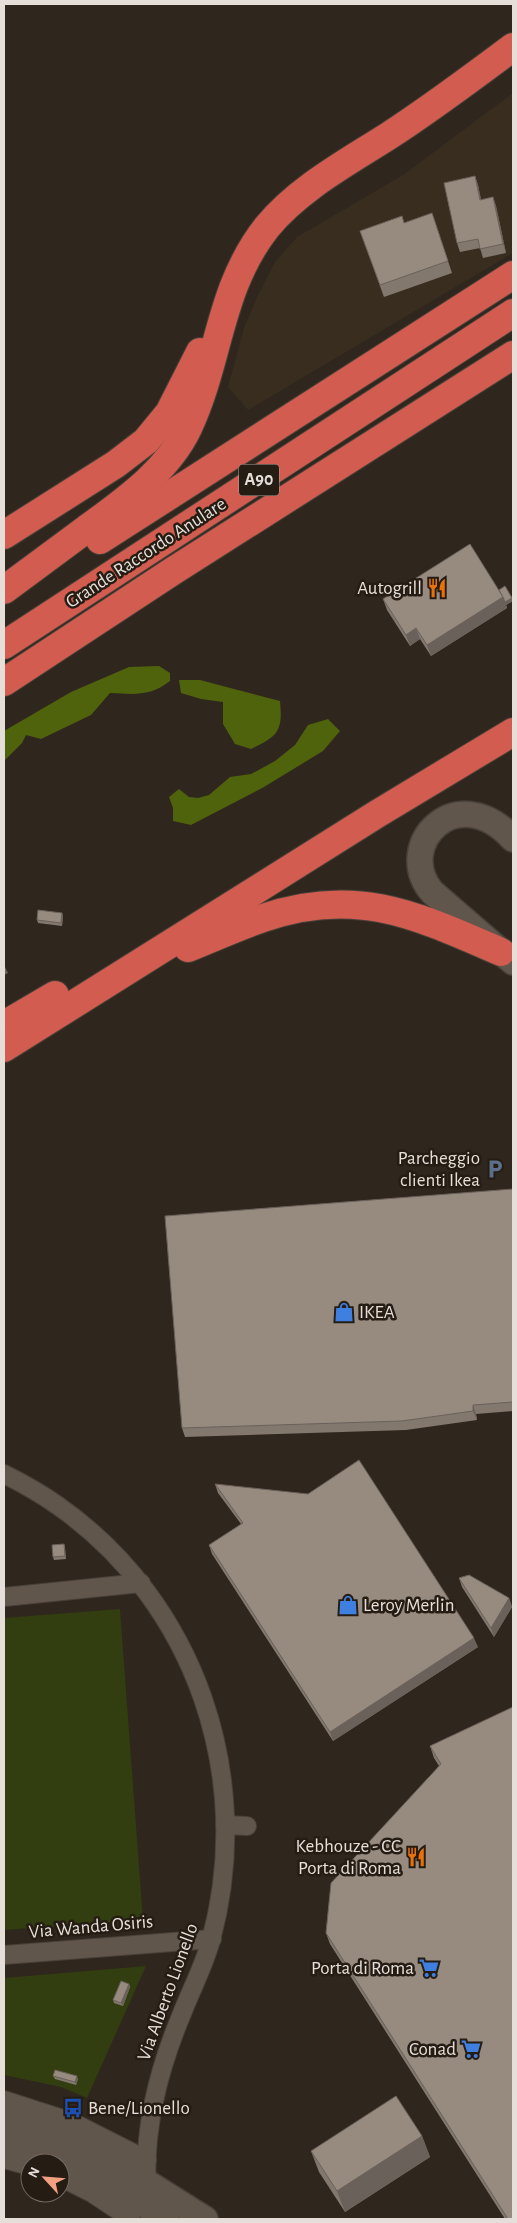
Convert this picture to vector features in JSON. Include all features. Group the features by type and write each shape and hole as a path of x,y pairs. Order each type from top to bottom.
{"highway":[{"path":"4,590 120,504 155,474 170,457 183,438 195,412 212,360 223,315 243,263 268,226 286,206 441,101 513,46"},
{"path":"441,101 513,64"},
{"path":"4,594 97,542 513,275"},
{"name":"Grande Raccordo Anulare","path":"4,646 513,313"},
{"path":"4,535 116,464 152,434 169,413 198,355 223,315"},
{"name":"Grande Raccordo Anulare","path":"4,682 173,571 513,355"},
{"path":"4,1048 377,814 513,732"},
{"path":"4,1025 102,967 377,814"},
{"path":"126,972 263,918 322,905 356,903 389,909 422,919 507,957"}],"street":[{"path":"507,957 429,888 423,874 421,854 426,840 433,829 443,820 456,814 470,814 486,818 501,827 513,839"},
{"name":"Via Alberto Lionello","path":"4,1474 47,1498 70,1515 108,1548 140,1583 178,1640 208,1710 218,1755 225,1825 224,1879 212,1938 165,2055 151,2116 148,2201"},
{"path":"4,1597 140,1583"},
{"path":"225,1825 247,1826"},
{"name":"Via Wanda Osiris","path":"4,1955 212,1938"},
{"path":"4,2100 31,2107 72,2122 148,2201"},
{"path":"4,2119 68,2137 148,2201"},
{"path":"4,2141 33,2149 70,2163 148,2201 205,2219"},
{"path":"4,2159 20,2163"},
{"path":"70,2182 106,2201 148,2201"}],"shaded area":[{"path":"513,93 513,253 248,410 228,387 244,328 275,262 297,237 403,175"}],"green space":[{"path":"159,666 170,673 170,681 163,686 141,693 110,693 91,715 41,739 26,735 22,743 4,761 4,731 71,692 129,667"},
{"path":"179,680 200,680 280,701 281,719 277,731 273,736 251,749 235,744 223,724 223,702 201,699 181,693"},
{"path":"328,719 340,731 323,751 264,787 191,825 173,821 173,808 169,797 179,789 189,797 198,798 209,795 230,777 251,774 275,761 295,745 308,725"},
{"path":"120,1609 143,1920 4,1930 4,1618"},
{"path":"146,1966 87,2098 61,2087 4,2075 4,1978"}],"building":[{"path":"475,176 480,200 493,197 503,244 480,249 478,239 457,243 444,183"},
{"path":"432,213 448,261 380,285 360,231 402,216 404,223"},
{"path":"470,544 503,597 427,645 416,628 406,635 383,599"},
{"path":"505,586 512,598 505,602 499,590"},
{"path":"38,910 62,913 61,923 37,920"},
{"name":"IKEA","path":"513,1189 513,1402 473,1405 473,1411 402,1421 182,1428 165,1216"},
{"name":"Leroy Merlin","path":"359,1460 474,1638 330,1732 209,1545 243,1523 215,1484 308,1494"},
{"path":"64,1544 65,1556 53,1557 52,1545"},
{"path":"469,1575 509,1598 491,1628 459,1578"},
{"name":"Porta di Roma","path":"513,1707 513,2219 508,2219 326,1933 331,1883 441,1764 430,1746"},
{"path":"121,1981 129,1984 121,2003 113,2000"},
{"path":"55,2070 77,2076 75,2082 53,2076"},
{"path":"396,2096 422,2136 337,2191 311,2151"}],"place":[{"name":"Autogrill","path":"437,588"},
{"name":"Parcheggio clienti Ikea","path":"495,1169"},
{"name":"IKEA","path":"344,1312"},
{"name":"Leroy Merlin","path":"348,1605"},
{"name":"Kebhouze - CC Porta di Roma","path":"416,1857"},
{"name":"Porta di Roma","path":"429,1968"},
{"name":"Conad","path":"471,2049"},
{"name":"Bene/Lionello","path":"73,2108"}]}
